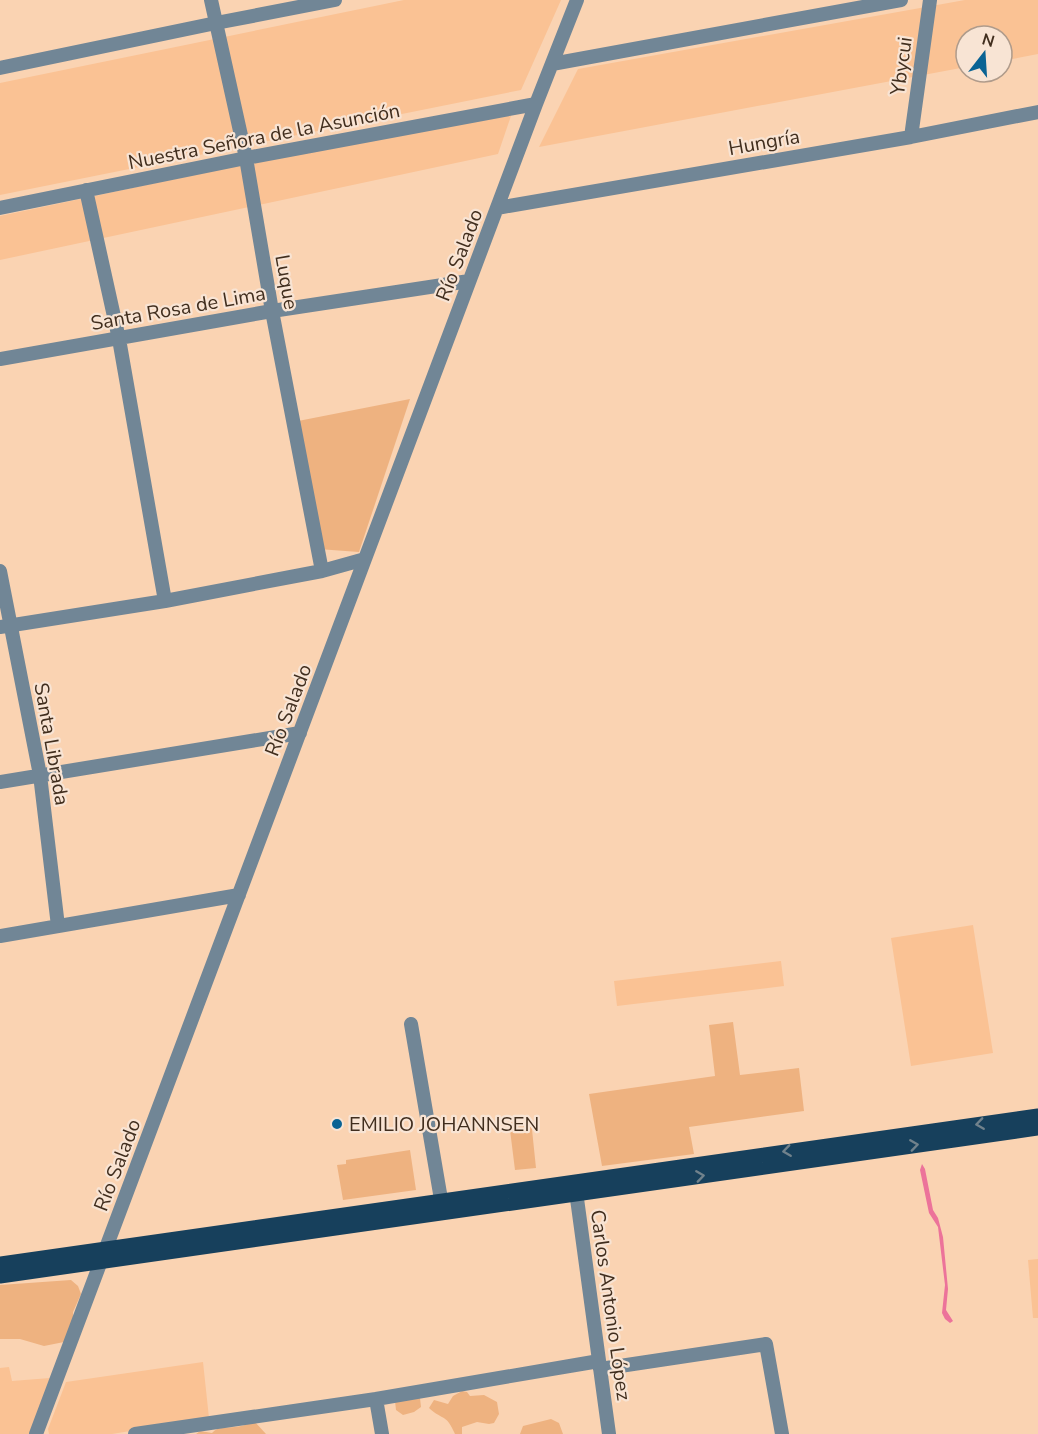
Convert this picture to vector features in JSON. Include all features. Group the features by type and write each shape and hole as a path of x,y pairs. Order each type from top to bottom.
{"main road":[{"path":"745,1164 1038,1116"},
{"path":"0,1264 104,1254 745,1164 1038,1128"},
{"path":"0,1276 104,1254"}],"street":[{"name":"Luque","path":"211,0 246,158 272,311 322,571"},
{"path":"0,68 335,0"},
{"name":"Río Salado","path":"36,1434 577,0"},
{"path":"552,64 901,0"},
{"name":"Ybycui","path":"911,137 930,0"},
{"name":"Nuestra Señora de la Asunción","path":"0,208 246,158 536,104"},
{"name":"Hungría","path":"497,208 911,137 1038,112"},
{"path":"86,190 118,339 165,601"},
{"name":"Santa Rosa de Lima","path":"0,359 272,311 470,281"},
{"path":"6,626 165,601 322,571 365,559"},
{"name":"Santa Librada","path":"0,571 6,626 40,775 58,926"},
{"path":"0,782 300,733"},
{"path":"0,936 239,895"},
{"path":"411,1024 443,1206"},
{"name":"Carlos Antonio López","path":"576,1187 609,1434"},
{"path":"135,1434 600,1365 766,1344 782,1434"},
{"path":"376,1399 382,1434"}],"shaded area":[{"path":"404,0 561,0 521,90 0,195 0,83"},
{"path":"965,0 1038,0 1038,54 1014,59 1014,24 954,24 954,69 539,147 578,69"},
{"path":"514,107 498,154 0,260 0,216"},
{"path":"410,399 359,552 318,549 293,422"},
{"path":"973,925 993,1053 911,1066 891,938"},
{"path":"781,961 784,986 617,1006 614,981"},
{"path":"733,1022 740,1075 799,1068 804,1111 689,1127 694,1154 602,1166 589,1094 715,1076 709,1025"},
{"path":"531,1120 536,1168 515,1170 509,1122"},
{"path":"410,1150 416,1190 343,1200 337,1165 346,1164 346,1160"},
{"path":"922,1164 933,1210 938,1218 943,1237 948,1289 946,1310 953,1321 950,1323 942,1313 945,1285 938,1227 929,1213 920,1170"},
{"path":"1038,1259 1038,1318 1033,1318 1028,1260"},
{"path":"71,1280 78,1286 81,1294 73,1312 73,1324 64,1342 44,1346 20,1339 0,1339 0,1285"},
{"path":"203,1362 209,1418 112,1434 49,1434 48,1429 66,1382"},
{"path":"9,1367 12,1381 50,1378 31,1434 0,1434 0,1368"},
{"path":"462,1391 467,1392 470,1396 484,1395 497,1402 499,1414 494,1423 477,1422 462,1427 462,1434 455,1434 447,1420 429,1408 434,1400 448,1404 453,1396"},
{"path":"420,1398 421,1407 414,1412 403,1415 396,1410 395,1401"},
{"path":"551,1419 559,1423 563,1434 520,1434 523,1426"},
{"path":"255,1422 266,1434 196,1434 200,1431 212,1433 220,1428 237,1427"}],"place":[{"name":"EMILIO JOHANNSEN","path":"337,1124"}]}
